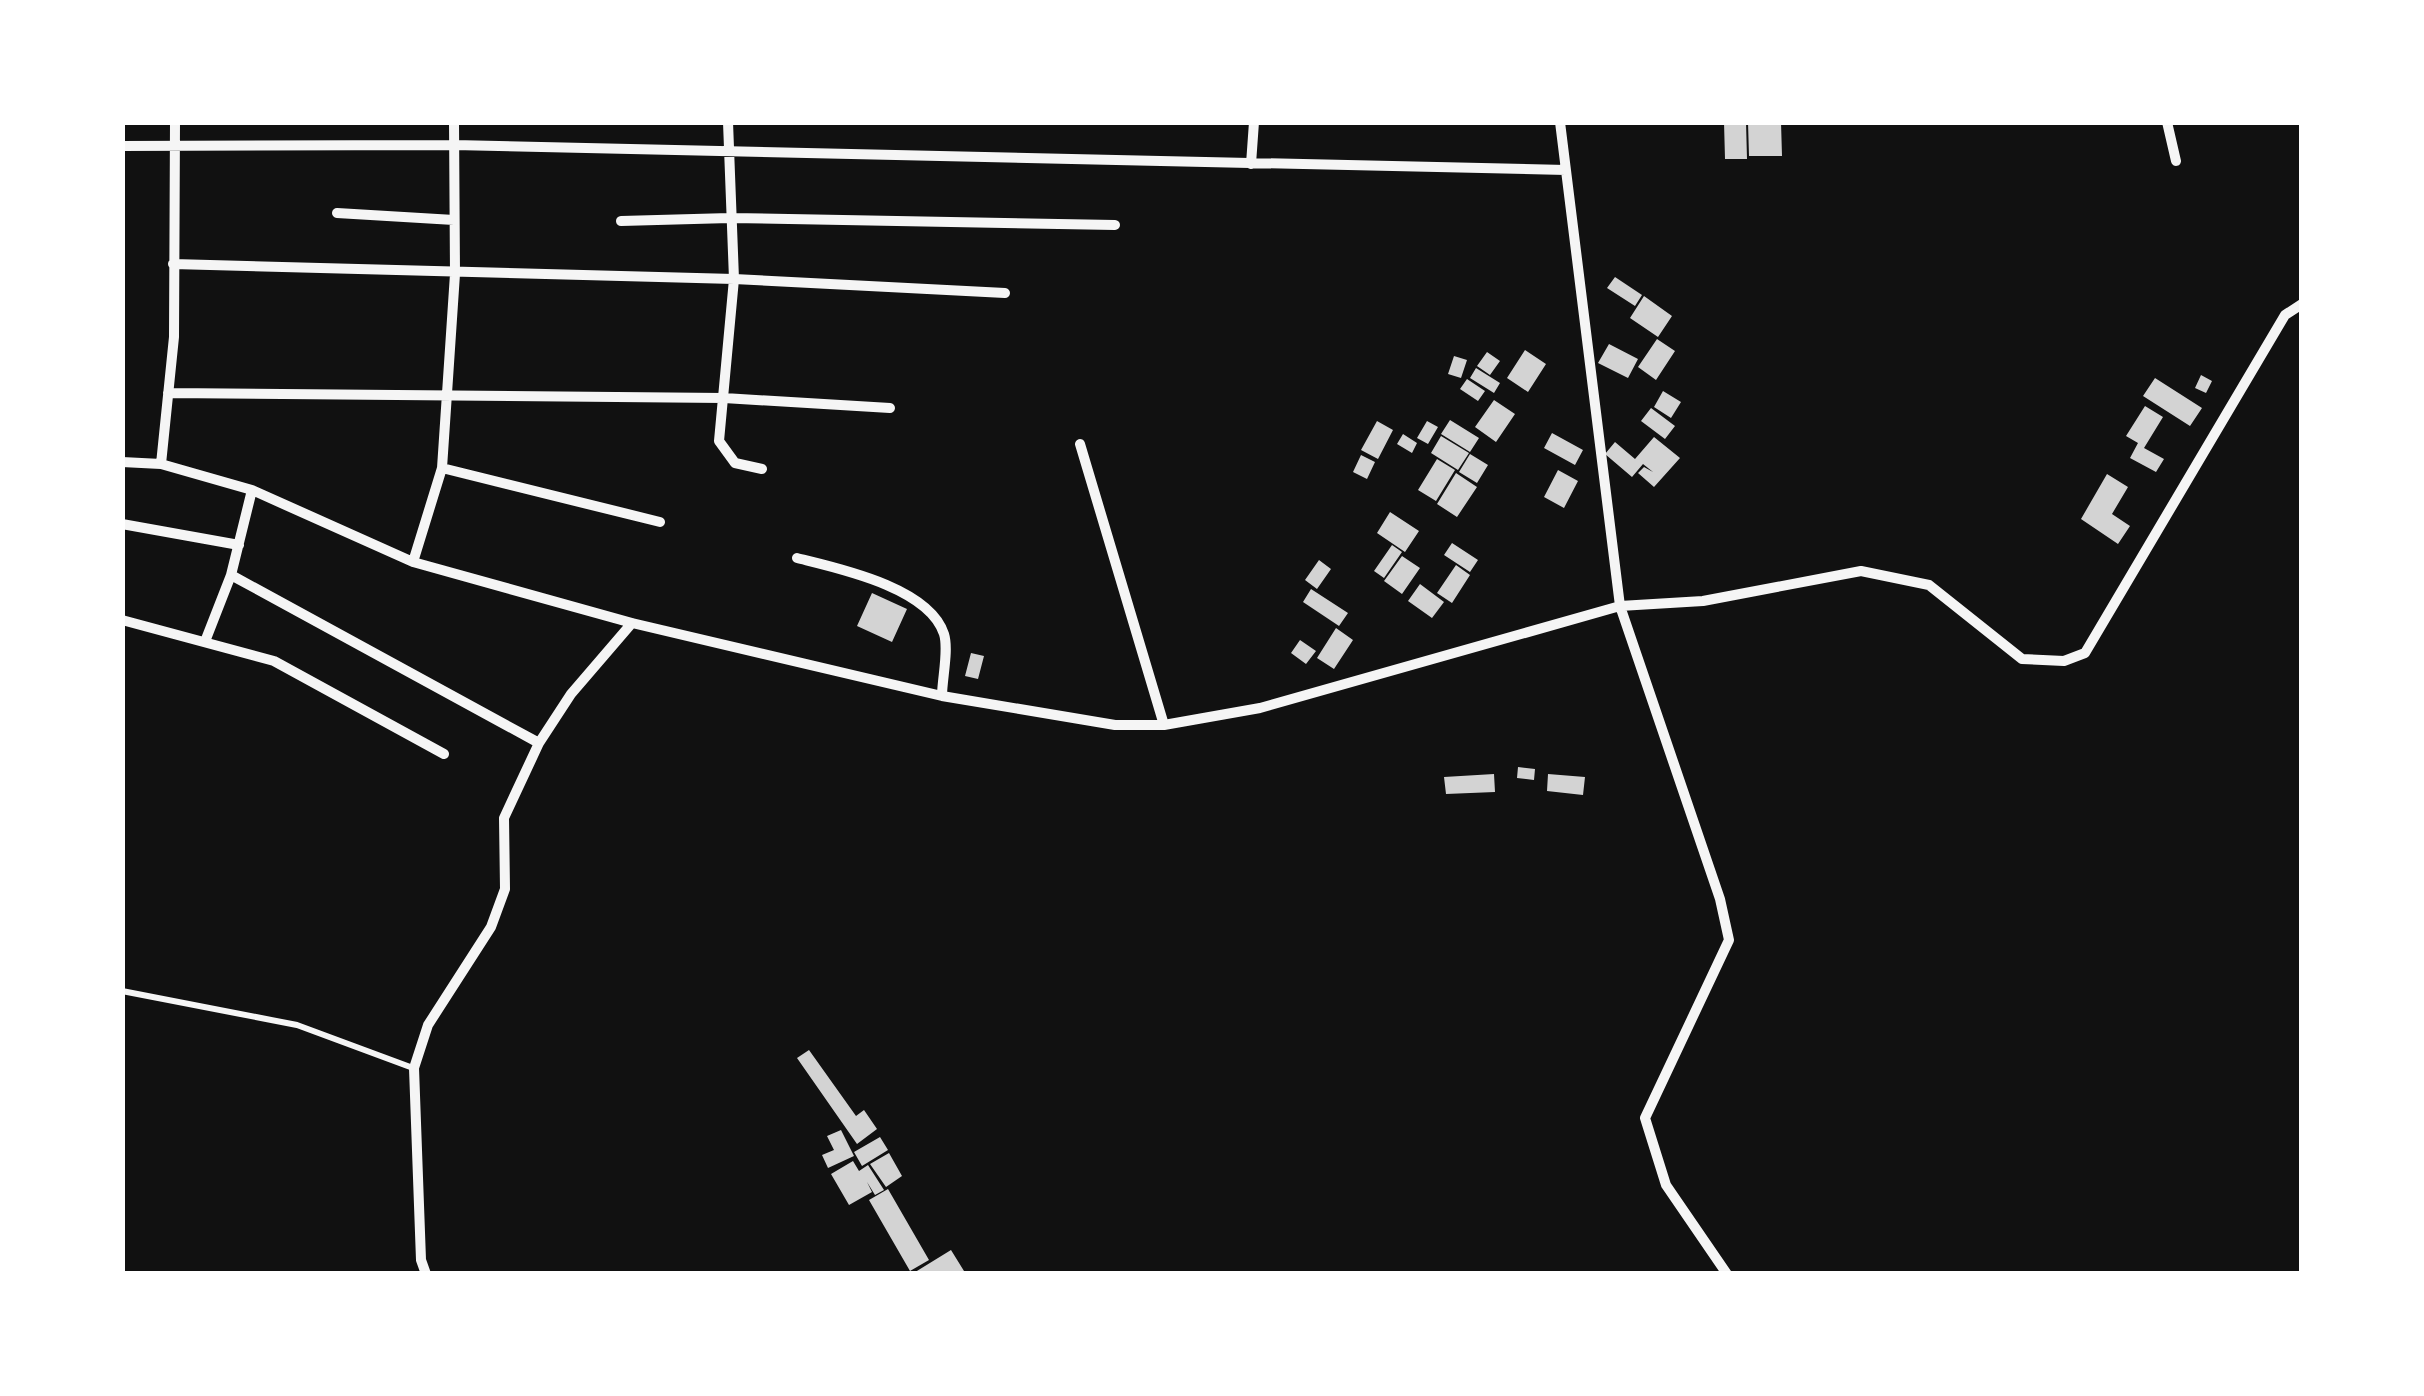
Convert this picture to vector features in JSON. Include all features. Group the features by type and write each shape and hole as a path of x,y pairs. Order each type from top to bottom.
{"street":[{"path":"161,464 174,337 175,122"},
{"path":"413,562 442,468 455,274 454,122"},
{"path":"728,122 726,154 734,279 719,441 735,463 762,469"},
{"path":"1251,164 1254,122"},
{"path":"1560,122 1620,606 1720,899 1728,940 1645,1118 1666,1184 1727,1274"},
{"path":"2167,122 2176,161"},
{"path":"122,146 454,145 1566,170"},
{"path":"337,213 454,220"},
{"path":"621,221 730,218 1115,225"},
{"path":"173,264 734,279 1005,293"},
{"path":"122,462 161,464 252,490 413,562 632,622 942,696 1115,726 1164,725 1260,708 1620,606 1704,602 1861,571 1929,586 2022,659 2064,661 2085,652 2285,315 2302,304"},
{"path":"168,393 724,398 890,408"},
{"path":"1080,444 1164,725"},
{"path":"442,468 660,522"},
{"path":"206,639 231,575 252,490"},
{"path":"122,524 238,545"},
{"path":"797,558 870,576 926,610 944,634 942,696"},
{"path":"231,575 538,743"},
{"path":"122,620 206,639 274,661 444,754"},
{"path":"426,1274 421,1260 414,1068 428,1024 491,927 505,889 504,818 538,743 570,694 632,622"}],"lane":[{"path":"122,990 297,1025 414,1068"}],"building":[{"path":"1724,122 1746,122 1747,159 1725,159"},
{"path":"1748,122 1781,122 1782,156 1749,156"},
{"path":"1615,277 1642,295 1635,306 1607,288"},
{"path":"1644,296 1672,316 1658,337 1630,318"},
{"path":"1657,339 1675,351 1656,380 1638,367"},
{"path":"1609,344 1638,359 1628,378 1598,363"},
{"path":"1525,350 1546,364 1528,392 1507,378"},
{"path":"1487,352 1500,361 1490,375 1477,366"},
{"path":"1454,356 1467,360 1461,378 1448,374"},
{"path":"1476,368 1500,383 1494,393 1470,378"},
{"path":"2201,375 2212,381 2206,393 2195,388"},
{"path":"2155,378 2202,408 2190,426 2143,396"},
{"path":"1467,379 1485,391 1478,401 1460,389"},
{"path":"1663,391 1681,402 1671,418 1654,407"},
{"path":"1494,400 1515,414 1496,442 1475,427"},
{"path":"2145,406 2163,417 2144,448 2164,459 2156,472 2130,458 2138,443 2126,436"},
{"path":"1651,408 1675,426 1665,439 1641,421"},
{"path":"1450,420 1479,438 1470,452 1441,434"},
{"path":"1377,421 1393,430 1378,459 1361,450"},
{"path":"1427,421 1438,427 1428,444 1417,438"},
{"path":"1552,433 1583,450 1575,465 1544,448"},
{"path":"1403,434 1417,443 1412,453 1397,444"},
{"path":"1441,436 1469,453 1458,470 1431,453"},
{"path":"1654,437 1680,458 1654,487 1638,473 1644,467 1653,472 1643,464 1632,477 1605,454 1615,442 1635,459"},
{"path":"1470,454 1488,465 1477,483 1459,472"},
{"path":"1361,455 1375,462 1367,479 1353,472"},
{"path":"1437,459 1455,470 1436,501 1418,490"},
{"path":"1558,470 1578,481 1564,508 1544,497"},
{"path":"1456,473 1477,487 1457,517 1437,504"},
{"path":"2107,474 2128,487 2112,514 2130,526 2118,544 2081,519"},
{"path":"1390,512 1419,531 1405,552 1377,533"},
{"path":"1452,543 1478,560 1470,572 1444,555"},
{"path":"1392,545 1402,552 1384,578 1374,571"},
{"path":"1402,556 1420,568 1402,594 1384,581"},
{"path":"1319,560 1331,569 1317,589 1305,580"},
{"path":"1456,565 1470,575 1452,603 1437,593"},
{"path":"1420,584 1444,602 1432,618 1408,601"},
{"path":"1311,589 1348,613 1339,626 1303,602"},
{"path":"872,593 907,609 892,642 857,626"},
{"path":"1336,628 1353,640 1334,669 1317,658"},
{"path":"1300,640 1316,651 1306,664 1291,653"},
{"path":"971,653 984,656 978,679 965,676"},
{"path":"1518,767 1535,769 1534,780 1517,778"},
{"path":"1494,774 1495,792 1446,794 1444,777"},
{"path":"1548,774 1585,777 1583,795 1547,791"},
{"path":"809,1050 856,1116 864,1110 877,1129 857,1144 797,1058"},
{"path":"841,1130 854,1156 828,1168 822,1155 834,1150 827,1136"},
{"path":"880,1137 888,1150 862,1166 854,1152"},
{"path":"889,1153 902,1176 886,1187 870,1164"},
{"path":"853,1161 859,1171 868,1165 884,1190 875,1195 867,1182 872,1192 849,1205 831,1174"},
{"path":"888,1189 929,1260 910,1271 869,1200"},
{"path":"951,1250 964,1271 960,1274 912,1274"}]}
